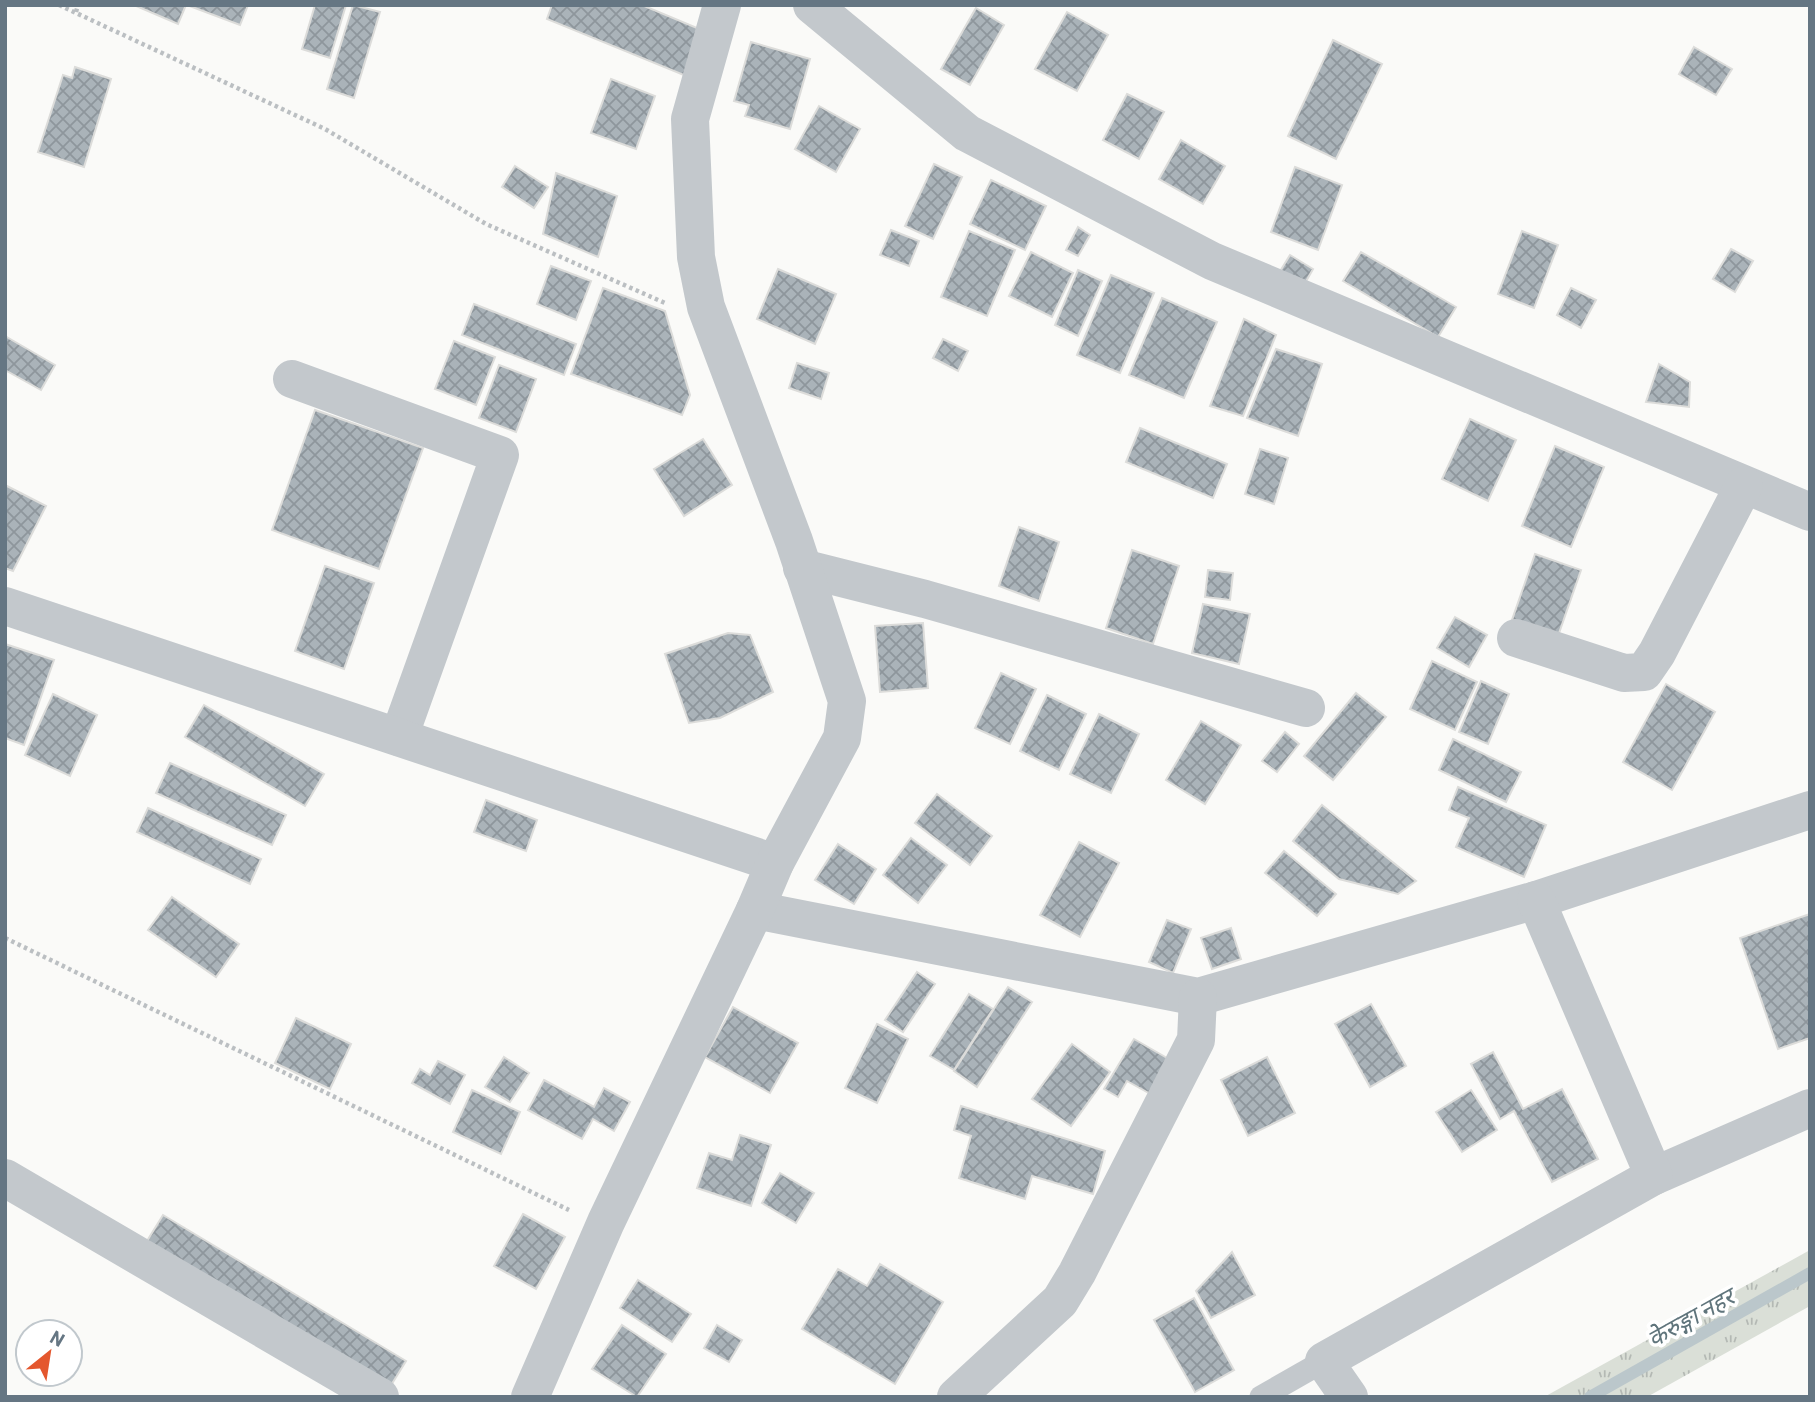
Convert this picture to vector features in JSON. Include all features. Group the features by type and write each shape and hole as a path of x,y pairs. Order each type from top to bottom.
{"street":[{"path":"530,1397 606,1222 775,863 842,738 847,701 802,568 706,307 696,257 690,119 722,5"},
{"path":"812,5 967,133 1212,261 1810,512"},
{"path":"292,379 500,455 400,737"},
{"path":"1516,638 1624,673 1644,672 1657,653 1744,485"},
{"path":"802,568 925,599 1306,708"},
{"path":"5,606 775,863"},
{"path":"755,910 1198,998 1536,900 1810,810"},
{"path":"1536,900 1654,1176"},
{"path":"956,1397 1059,1301 1077,1273 1196,1040 1198,998"},
{"path":"1349,1397 1324,1361 1654,1176 1810,1108"},
{"path":"5,1178 380,1397"}],"lane":[{"path":"1261,1397 1324,1361"}],"path":[{"path":"59,5 325,129 486,224 680,310 706,307"},
{"path":"76,12 78,5"},
{"path":"5,938 580,1216 606,1222"}],"green space":[{"path":"1810,1250 1810,1306 1647,1397 1544,1397"}],"building":[{"path":"134,5 186,5 178,24"},
{"path":"187,5 248,5 240,25"},
{"path":"315,5 346,5 330,58 302,49"},
{"path":"353,5 380,12 354,98 327,89"},
{"path":"552,5 642,5 709,33 691,78 547,19"},
{"path":"976,8 1004,25 970,85 941,69"},
{"path":"1067,12 1108,35 1077,91 1035,69"},
{"path":"1333,40 1382,64 1336,159 1288,136"},
{"path":"751,42 810,59 790,129 745,116 749,105 734,101"},
{"path":"1694,47 1732,69 1716,95 1679,74"},
{"path":"75,67 111,79 84,167 38,152 63,75 72,78"},
{"path":"611,79 655,96 636,149 591,133"},
{"path":"1127,94 1164,112 1139,159 1103,140"},
{"path":"819,106 860,129 836,172 795,149"},
{"path":"1181,140 1225,166 1203,204 1159,179"},
{"path":"934,164 962,177 933,239 905,226"},
{"path":"515,166 548,187 534,208 502,187"},
{"path":"1295,167 1342,185 1318,250 1271,232"},
{"path":"556,173 617,196 598,257 543,234"},
{"path":"991,180 1046,206 1025,250 970,224"},
{"path":"1078,227 1090,235 1078,256 1066,250"},
{"path":"891,230 919,241 909,266 880,255"},
{"path":"969,231 1015,250 987,316 941,297"},
{"path":"1522,231 1558,245 1534,308 1498,294"},
{"path":"1731,249 1753,261 1735,292 1713,279"},
{"path":"1031,252 1073,273 1052,317 1009,296"},
{"path":"1361,252 1456,307 1438,337 1343,281"},
{"path":"1290,255 1313,269 1300,292 1276,278"},
{"path":"551,266 591,281 576,320 537,304"},
{"path":"778,269 836,294 815,344 757,319"},
{"path":"1078,270 1102,281 1078,336 1055,325"},
{"path":"1111,275 1154,293 1120,373 1077,355"},
{"path":"603,288 665,311 690,395 682,415 571,374"},
{"path":"1571,288 1596,300 1581,328 1557,315"},
{"path":"1162,298 1217,322 1184,398 1129,375"},
{"path":"474,304 576,344 564,375 462,335"},
{"path":"1244,319 1276,335 1243,416 1210,406"},
{"path":"5,336 55,365 41,390 5,370"},
{"path":"943,339 968,351 958,371 933,358"},
{"path":"454,341 495,357 476,405 435,389"},
{"path":"1276,349 1322,364 1298,436 1247,418"},
{"path":"797,363 829,373 821,399 789,388"},
{"path":"1659,364 1690,382 1689,407 1646,402"},
{"path":"499,365 536,379 516,432 479,418"},
{"path":"315,410 423,448 379,569 272,530"},
{"path":"1470,419 1516,440 1488,501 1442,479"},
{"path":"1140,428 1227,464 1213,498 1126,462"},
{"path":"703,439 732,485 684,516 654,469"},
{"path":"1555,446 1604,467 1571,547 1522,526"},
{"path":"1260,449 1288,458 1274,504 1245,494"},
{"path":"5,485 46,506 13,571 5,568"},
{"path":"1019,527 1059,542 1039,601 999,586"},
{"path":"1132,550 1179,566 1153,644 1106,628"},
{"path":"1535,554 1581,570 1558,636 1512,620"},
{"path":"325,566 374,583 344,669 295,651"},
{"path":"1208,570 1233,573 1230,600 1205,597"},
{"path":"1203,604 1250,614 1239,664 1192,653"},
{"path":"1455,617 1487,635 1469,667 1437,648"},
{"path":"923,623 928,688 880,692 875,626"},
{"path":"728,633 750,635 773,692 720,718 689,723 665,654"},
{"path":"5,644 54,660 24,745 5,738"},
{"path":"1432,661 1477,682 1455,730 1410,709"},
{"path":"1001,673 1036,689 1010,744 975,728"},
{"path":"1481,681 1509,694 1488,744 1459,732"},
{"path":"1666,684 1715,712 1672,790 1623,762"},
{"path":"1356,693 1386,717 1333,780 1304,756"},
{"path":"53,694 97,715 70,776 25,755"},
{"path":"1047,695 1086,714 1059,770 1020,751"},
{"path":"204,705 324,774 305,806 185,737"},
{"path":"1099,714 1139,734 1111,793 1070,774"},
{"path":"1201,721 1241,745 1205,804 1166,780"},
{"path":"1285,732 1299,744 1277,772 1262,761"},
{"path":"1453,739 1521,772 1506,802 1439,770"},
{"path":"170,763 286,815 272,845 156,793"},
{"path":"1458,787 1546,825 1524,877 1456,847 1469,818 1449,810"},
{"path":"937,794 992,836 970,865 915,823"},
{"path":"486,800 537,820 526,851 474,832"},
{"path":"1322,805 1416,881 1398,894 1339,879 1293,841"},
{"path":"148,808 261,859 250,884 137,832"},
{"path":"911,838 947,865 918,903 883,875"},
{"path":"1079,842 1119,863 1080,937 1040,915"},
{"path":"838,844 876,869 854,904 815,880"},
{"path":"1284,851 1336,894 1317,916 1265,873"},
{"path":"172,897 239,944 216,977 148,930"},
{"path":"1810,914 1810,1038 1778,1049 1740,938"},
{"path":"1167,920 1191,929 1173,973 1149,962"},
{"path":"1231,928 1241,959 1212,969 1201,938"},
{"path":"917,972 935,984 903,1032 885,1020"},
{"path":"1008,987 1032,1002 977,1087 954,1071"},
{"path":"969,994 993,1009 954,1070 930,1056"},
{"path":"1371,1004 1406,1066 1370,1087 1335,1024"},
{"path":"733,1007 798,1043 770,1093 705,1057"},
{"path":"296,1018 351,1044 330,1089 275,1063"},
{"path":"877,1024 908,1039 877,1103 845,1088"},
{"path":"1134,1039 1174,1062 1154,1096 1127,1081 1118,1097 1104,1089"},
{"path":"1072,1044 1110,1072 1071,1126 1032,1099"},
{"path":"1493,1052 1523,1109 1562,1089 1598,1159 1552,1182 1514,1111 1500,1119 1471,1064"},
{"path":"504,1057 529,1073 510,1102 485,1087"},
{"path":"1267,1057 1295,1113 1248,1136 1221,1080"},
{"path":"438,1061 465,1075 450,1104 412,1083 420,1069 430,1075"},
{"path":"544,1080 594,1107 604,1088 630,1102 614,1131 593,1119 582,1139 528,1110"},
{"path":"472,1090 520,1112 501,1154 453,1132"},
{"path":"1471,1090 1497,1130 1462,1152 1436,1112"},
{"path":"961,1106 1105,1151 1093,1194 1032,1176 1025,1199 959,1178 971,1136 954,1130"},
{"path":"740,1135 771,1145 751,1206 697,1188 709,1153 732,1160"},
{"path":"780,1173 814,1193 796,1223 762,1203"},
{"path":"523,1214 565,1237 536,1289 494,1266"},
{"path":"163,1215 406,1361 390,1387 147,1241"},
{"path":"1232,1252 1255,1295 1211,1318 1196,1291"},
{"path":"880,1264 943,1302 895,1384 802,1329 838,1269 867,1286"},
{"path":"638,1280 691,1314 672,1342 620,1308"},
{"path":"1194,1298 1234,1370 1195,1392 1154,1320"},
{"path":"622,1325 666,1354 637,1397 592,1369"},
{"path":"717,1325 742,1340 729,1362 704,1348"}],"waterway":[{"name":"केेरुङ्गा नहर","path":"1590,1397 1810,1273"}]}
